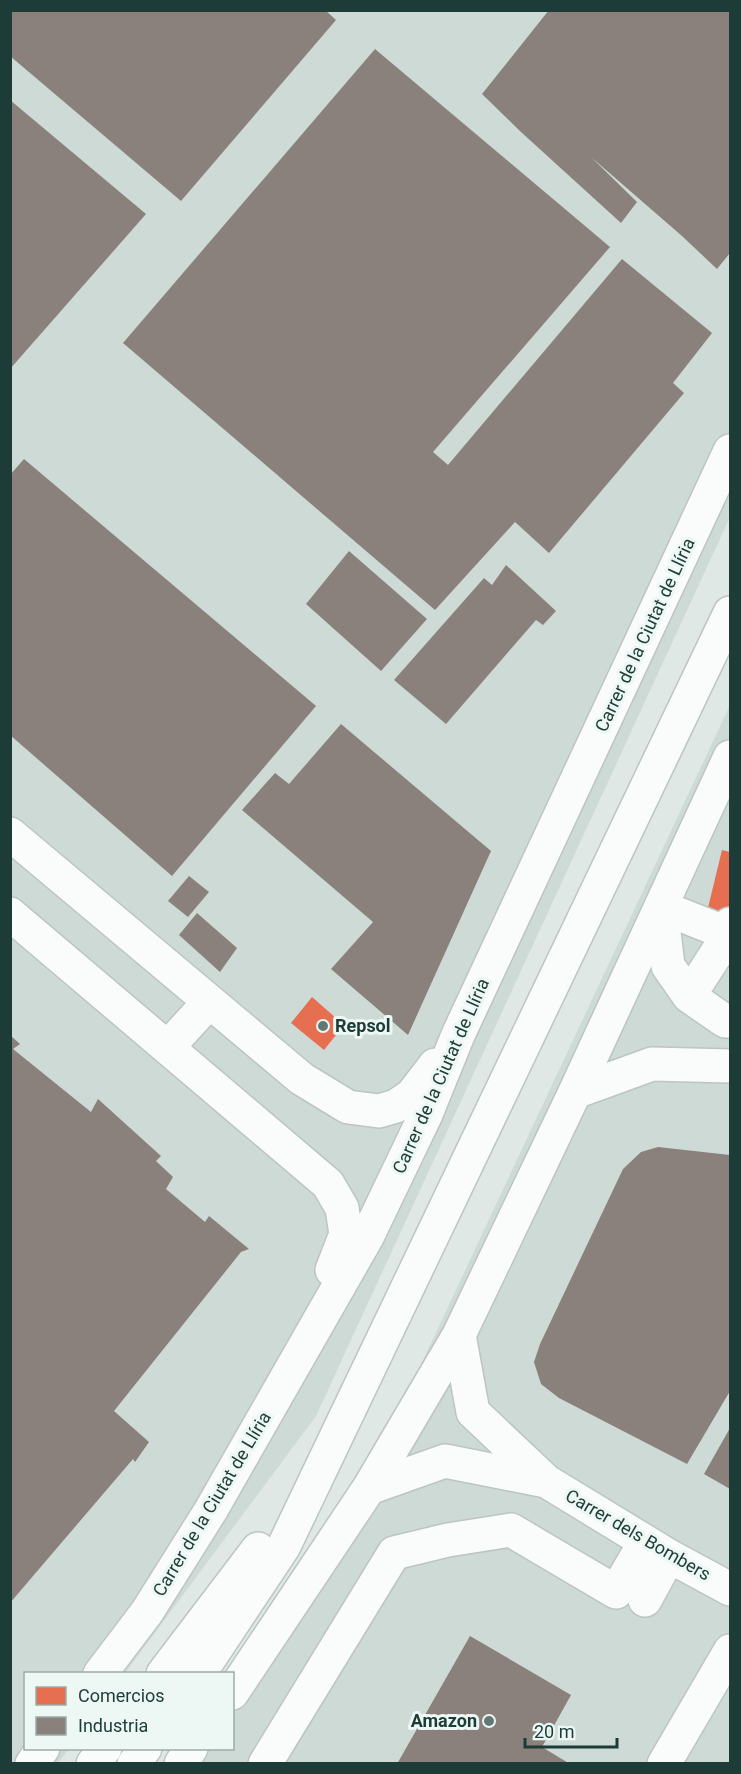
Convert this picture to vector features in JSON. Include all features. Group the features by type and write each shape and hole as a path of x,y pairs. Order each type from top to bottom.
{"street":[{"name":"Carrer de la Ciutat de Llíria","path":"102,1672 147,1612 211,1510 367,1237 426,1114 458,1035 730,451"},
{"path":"201,1672 284,1546 730,613"},
{"path":"234,1690 369,1488 459,1335 656,917 721,809 730,757"},
{"path":"10,834 302,1079 348,1107 379,1112 396,1106 412,1095 458,1035"},
{"path":"10,914 328,1184 342,1208 346,1234 301,1353"},
{"path":"656,917 730,929 689,996"},
{"path":"580,1082 652,1064 724,1065 728,1021 689,996 668,966 656,917"},
{"path":"168,1047 209,1002"},
{"name":"Carrer dels Bombers","path":"459,1335 473,1412 546,1481 657,1549 730,1589"},
{"path":"165,1672 264,1542 344,1424"},
{"name":"Carrer dels Bombers","path":"369,1488 445,1461 546,1481"},
{"path":"265,1764 394,1553 448,1540 511,1530 616,1592 657,1549"},
{"path":"645,1600 657,1549"},
{"path":"664,1764 730,1651"},
{"path":"32,1764 42,1750"},
{"path":"93,1764 104,1750"},
{"path":"134,1764 144,1750"}],"shaded area":[{"path":"11,11 730,11 730,517 316,1416 126,1672 24,1672 24,1750 68,1750 58,1763 11,1764"},
{"path":"730,705 730,1763 168,1764 179,1750 234,1750 233,1672 403,1403"}],"building: Comercios":[{"path":"722,850 730,852 730,922 706,916"},
{"path":"312,997 344,1025 324,1050 291,1023"}],"building: Industria":[{"path":"10,10 325,10 336,20 181,201 10,56"},
{"path":"549,10 730,10 730,253 717,269 591,157 637,202 621,223 482,94"},
{"path":"375,49 610,247 433,452 448,465 622,259 712,333 673,383 684,393 549,553 515,522 435,610 123,343"},
{"path":"10,100 146,214 10,369"},
{"path":"24,459 316,706 172,876 10,735 10,475"},
{"path":"349,551 427,619 381,671 306,604"},
{"path":"506,565 556,611 543,625 536,620 446,724 394,680 484,578 492,585"},
{"path":"341,724 491,851 408,1035 331,969 373,922 242,810 275,773 289,784"},
{"path":"189,876 209,892 188,917 168,901"},
{"path":"197,913 237,948 220,972 179,935"},
{"path":"10,1035 20,1044 13,1049 91,1112 98,1099 161,1156 156,1161 173,1177 166,1189 205,1222 209,1216 249,1249 241,1252 114,1411 149,1442 135,1462 133,1459 10,1603"},
{"path":"658,1147 730,1155 730,1391 687,1464 559,1398 541,1384 534,1362 540,1344 623,1169 641,1152"},
{"path":"730,1428 730,1489 704,1474"},
{"name":"Amazon","path":"470,1636 571,1695 542,1747 570,1764 397,1764"}],"place":[{"name":"Repsol","path":"323,1026"},
{"name":"Amazon","path":"489,1721"}]}
